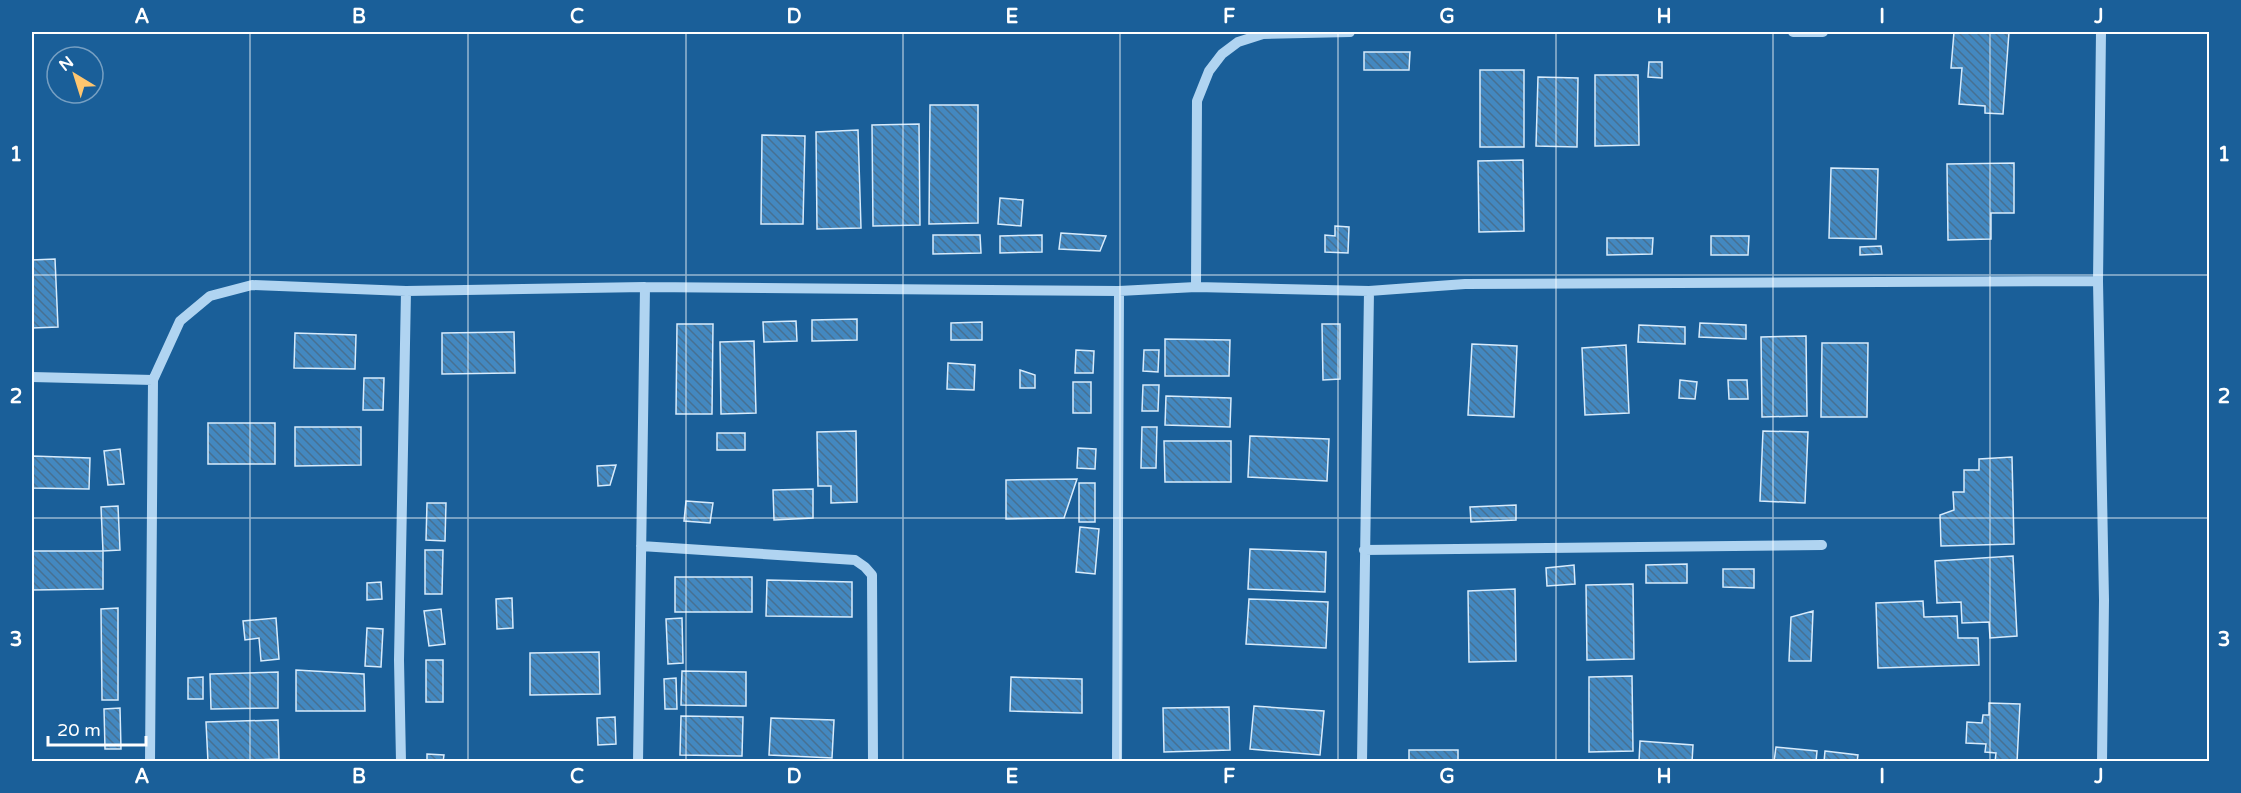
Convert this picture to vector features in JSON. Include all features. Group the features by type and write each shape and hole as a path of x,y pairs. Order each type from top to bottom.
{"street":[{"path":"1196,287 1197,101 1209,71 1222,54 1238,42 1263,34 1350,32"},
{"path":"1793,32 1823,32"},
{"path":"2101,32 2098,282 2104,600 2102,762"},
{"path":"150,762 153,380 180,321 210,296 252,285 406,291 645,286 1119,291 1196,287 1369,291 1476,284 2098,282"},
{"path":"638,762 645,286"},
{"path":"401,762 399,660 406,291"},
{"path":"1117,762 1119,291"},
{"path":"1362,762 1369,291"},
{"path":"32,377 153,380"},
{"path":"1364,550 1822,545"},
{"path":"641,546 855,560 865,567 872,575 873,762"}],"building":[{"path":"1954,32 2009,32 2003,114 1985,113 1985,106 1959,104 1962,68 1951,68"},
{"path":"1364,52 1410,52 1409,70 1364,70"},
{"path":"1649,62 1662,62 1662,78 1648,77"},
{"path":"1480,70 1524,70 1524,147 1480,147"},
{"path":"1595,75 1638,75 1639,145 1595,146"},
{"path":"1538,77 1578,78 1577,147 1536,146"},
{"path":"930,105 978,105 978,223 929,224"},
{"path":"919,124 920,225 873,226 872,125"},
{"path":"858,130 861,228 817,229 816,132"},
{"path":"762,135 805,136 803,224 761,224"},
{"path":"1523,160 1524,231 1479,232 1478,161"},
{"path":"2014,163 2014,213 1991,213 1991,239 1948,240 1947,164"},
{"path":"1831,168 1878,169 1876,239 1829,238"},
{"path":"1000,198 1023,200 1021,226 998,224"},
{"path":"1335,226 1349,227 1348,253 1325,252 1325,235 1335,236"},
{"path":"1061,233 1106,236 1100,251 1059,249"},
{"path":"933,235 980,235 981,253 933,254"},
{"path":"1042,235 1042,252 1000,253 1000,236"},
{"path":"1711,236 1749,236 1748,255 1711,255"},
{"path":"1607,238 1653,238 1652,254 1607,255"},
{"path":"1881,246 1882,254 1860,255 1860,247"},
{"path":"55,259 58,327 32,328 32,260"},
{"path":"857,319 857,340 812,341 812,320"},
{"path":"796,321 797,341 764,342 763,322"},
{"path":"982,322 982,340 951,340 951,323"},
{"path":"1700,323 1746,325 1746,339 1699,337"},
{"path":"677,324 713,324 712,414 676,414"},
{"path":"1322,324 1340,324 1340,379 1323,380"},
{"path":"1639,325 1685,327 1685,344 1638,342"},
{"path":"514,332 515,373 442,374 442,333"},
{"path":"295,333 356,335 355,369 294,368"},
{"path":"1806,336 1807,416 1762,417 1761,337"},
{"path":"1165,339 1230,340 1229,376 1165,376"},
{"path":"754,341 756,413 721,414 720,342"},
{"path":"1822,343 1868,343 1867,417 1821,417"},
{"path":"1472,344 1517,346 1514,417 1468,415"},
{"path":"1626,345 1629,413 1585,415 1582,348"},
{"path":"1076,350 1094,351 1093,373 1075,373"},
{"path":"1144,350 1159,350 1158,372 1143,371"},
{"path":"948,363 975,365 974,390 947,389"},
{"path":"1020,370 1035,375 1035,388 1020,388"},
{"path":"364,378 384,378 383,410 363,410"},
{"path":"1680,380 1697,382 1695,399 1679,398"},
{"path":"1728,380 1747,380 1748,399 1729,399"},
{"path":"1073,382 1091,382 1091,413 1073,413"},
{"path":"1143,385 1159,385 1158,411 1142,411"},
{"path":"1166,396 1231,398 1230,427 1165,425"},
{"path":"208,423 275,423 275,464 208,464"},
{"path":"295,427 361,427 361,465 295,466"},
{"path":"1142,427 1157,427 1156,468 1141,468"},
{"path":"856,431 857,502 831,503 831,486 818,486 817,432"},
{"path":"1763,431 1808,432 1805,503 1760,501"},
{"path":"717,433 745,433 745,450 717,450"},
{"path":"1250,436 1329,439 1327,481 1248,477"},
{"path":"1164,441 1231,441 1231,482 1165,482"},
{"path":"1078,448 1096,449 1095,469 1077,468"},
{"path":"120,449 124,484 108,485 104,451"},
{"path":"32,456 90,458 89,489 32,488"},
{"path":"2012,457 2014,544 1941,546 1940,515 1954,510 1953,492 1964,492 1964,470 1979,470 1979,459"},
{"path":"616,465 610,485 598,486 597,466"},
{"path":"1077,479 1064,518 1006,519 1006,480"},
{"path":"1079,483 1095,483 1095,522 1079,522"},
{"path":"813,489 813,518 774,520 773,490"},
{"path":"686,501 713,503 710,523 684,521"},
{"path":"427,503 446,503 445,541 426,540"},
{"path":"1516,505 1516,520 1471,522 1470,507"},
{"path":"118,506 120,550 103,551 101,507"},
{"path":"1080,527 1099,529 1095,574 1076,572"},
{"path":"1250,549 1326,552 1325,592 1248,589"},
{"path":"425,550 443,550 442,594 425,594"},
{"path":"32,551 103,551 103,589 32,590"},
{"path":"2013,556 2017,636 1990,638 1989,622 1962,623 1961,602 1937,603 1935,561"},
{"path":"1687,564 1687,583 1646,583 1646,565"},
{"path":"1574,565 1575,584 1547,586 1546,568"},
{"path":"1723,569 1754,569 1754,588 1723,587"},
{"path":"675,577 752,577 752,612 675,612"},
{"path":"767,580 852,582 852,617 766,616"},
{"path":"381,582 382,599 367,600 367,583"},
{"path":"1633,584 1634,659 1587,660 1586,585"},
{"path":"1515,589 1516,661 1469,662 1468,591"},
{"path":"512,598 513,628 497,629 496,599"},
{"path":"1249,599 1328,602 1326,648 1246,644"},
{"path":"1923,601 1924,617 1957,616 1958,638 1978,638 1979,665 1878,668 1876,603"},
{"path":"118,608 118,700 102,700 101,609"},
{"path":"441,609 445,644 429,646 424,611"},
{"path":"1813,611 1811,661 1789,661 1791,617"},
{"path":"276,618 279,659 261,661 259,638 245,640 243,621"},
{"path":"682,618 683,663 668,664 666,619"},
{"path":"367,628 383,629 381,667 365,666"},
{"path":"599,652 600,694 530,695 530,653"},
{"path":"426,660 443,660 443,702 426,702"},
{"path":"296,670 364,674 365,711 296,711"},
{"path":"682,671 746,672 746,706 681,705"},
{"path":"278,672 278,708 211,709 210,674"},
{"path":"1632,676 1633,751 1589,752 1589,677"},
{"path":"203,677 203,699 188,699 188,678"},
{"path":"1011,677 1082,679 1082,713 1010,711"},
{"path":"676,678 677,709 665,709 664,679"},
{"path":"1989,703 2020,704 2017,762 1995,762 1996,753 1985,752 1986,744 1966,743 1967,722 1982,723 1983,715 1989,715"},
{"path":"1254,706 1324,711 1320,755 1250,749"},
{"path":"1229,707 1230,750 1164,752 1163,708"},
{"path":"120,708 121,749 105,749 104,709"},
{"path":"681,716 743,717 742,756 680,755"},
{"path":"615,717 616,744 598,745 597,718"},
{"path":"771,718 834,720 832,758 769,755"},
{"path":"278,720 279,759 208,762 206,722"},
{"path":"1640,741 1693,745 1692,762 1639,762"},
{"path":"1776,747 1817,751 1816,762 1774,762"},
{"path":"1409,750 1458,750 1458,762 1409,762"},
{"path":"1825,751 1858,755 1857,762 1824,762"},
{"path":"427,754 444,755 443,762 427,762"}]}
